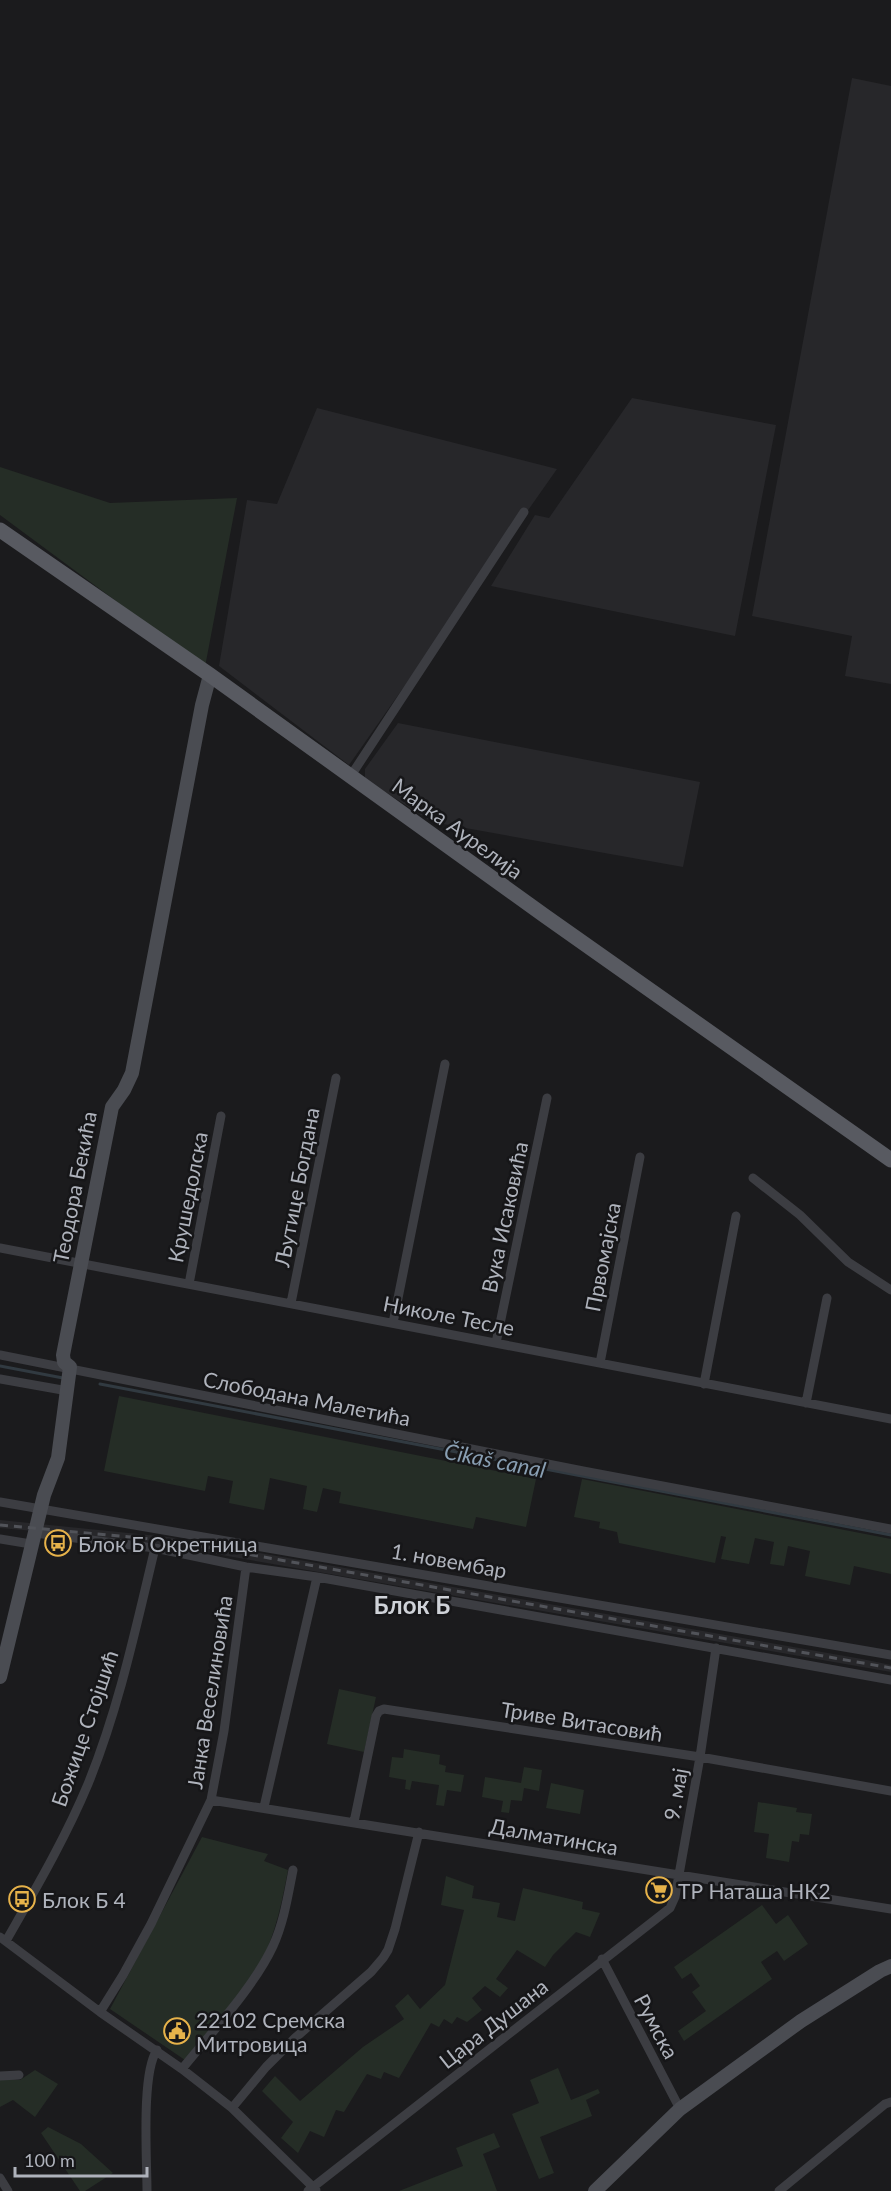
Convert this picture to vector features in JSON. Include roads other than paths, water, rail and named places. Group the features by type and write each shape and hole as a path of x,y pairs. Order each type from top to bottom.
{"main road":[{"name":"Марка Аурелија","path":"0,530 210,675 891,1160"}],"street":[{"path":"351,777 524,512"},
{"name":"Теодора Бекића","path":"0,1677 40,1509 58,1458 69,1370 63,1355 80,1262 111,1107 124,1090 132,1073 202,705 210,675"},
{"path":"393,1323 445,1064"},
{"name":"Љутице Богдана","path":"291,1303 336,1078"},
{"name":"Вука Исаковића","path":"496,1343 547,1098"},
{"name":"Крушедолска","path":"189,1284 221,1116"},
{"name":"Првомајска","path":"600,1363 640,1157"},
{"path":"753,1178 800,1215 848,1262 891,1290"},
{"path":"704,1384 736,1216"},
{"name":"Николе Тесле","path":"0,1248 891,1419"},
{"path":"806,1403 827,1298"},
{"name":"Слободана Малетића","path":"0,1355 525,1460 891,1529"},
{"path":"0,1379 68,1389"},
{"name":"1. новембар","path":"0,1502 891,1655"},
{"name":"1. новембар","path":"0,1539 33,1538 155,1548 246,1567 317,1577 891,1680"},
{"name":"Божице Стојшић","path":"3,1939 63,1837 90,1777 131,1649 155,1548"},
{"name":"Јанка Веселиновића","path":"100,2012 151,1924 211,1800 224,1731 246,1567"},
{"path":"264,1808 317,1577"},
{"name":"9. мај","path":"678,1875 700,1757 716,1648"},
{"name":"Триве Витасовић","path":"354,1822 376,1716 384,1709 700,1757 891,1791"},
{"name":"Далматинска","path":"211,1800 891,1909"},
{"path":"232,2108 266,2067 295,2038 371,1972 383,1958 395,1929 419,1832"},
{"path":"182,2069 255,1977 273,1947 284,1913 293,1869"},
{"name":"Цара Душана","path":"314,2190 602,1959 660,1917 670,1908 675,1897 678,1875"},
{"path":"3,1939 100,2012 157,2050 232,2108 314,2190"},
{"name":"Румска","path":"602,1959 680,2109"},
{"path":"595,2191 680,2109 801,2022 861,1982 891,1966"},
{"path":"147,2191 147,2091 151,2058 157,2050"},
{"path":"0,2076 19,2075"},
{"path":"779,2191 885,2104 891,2102"},
{"path":"0,2178 9,2191"}],"waterway":[{"name":"Čikaš canal","path":"0,1366 63,1378"},
{"name":"Čikaš canal","path":"100,1384 891,1535"}],"railway":[{"path":"0,1525 173,1541 891,1668"}],"place":[{"name":"Блок Б Окретница","path":"58,1543"},
{"name":"ТР Наташа НК2","path":"659,1890"},
{"name":"Блок Б 4","path":"22,1899"},
{"name":"22102 Сремска Митровица","path":"177,2031"}],"district":[{"name":"Блок Б","path":"412,1604"}]}
